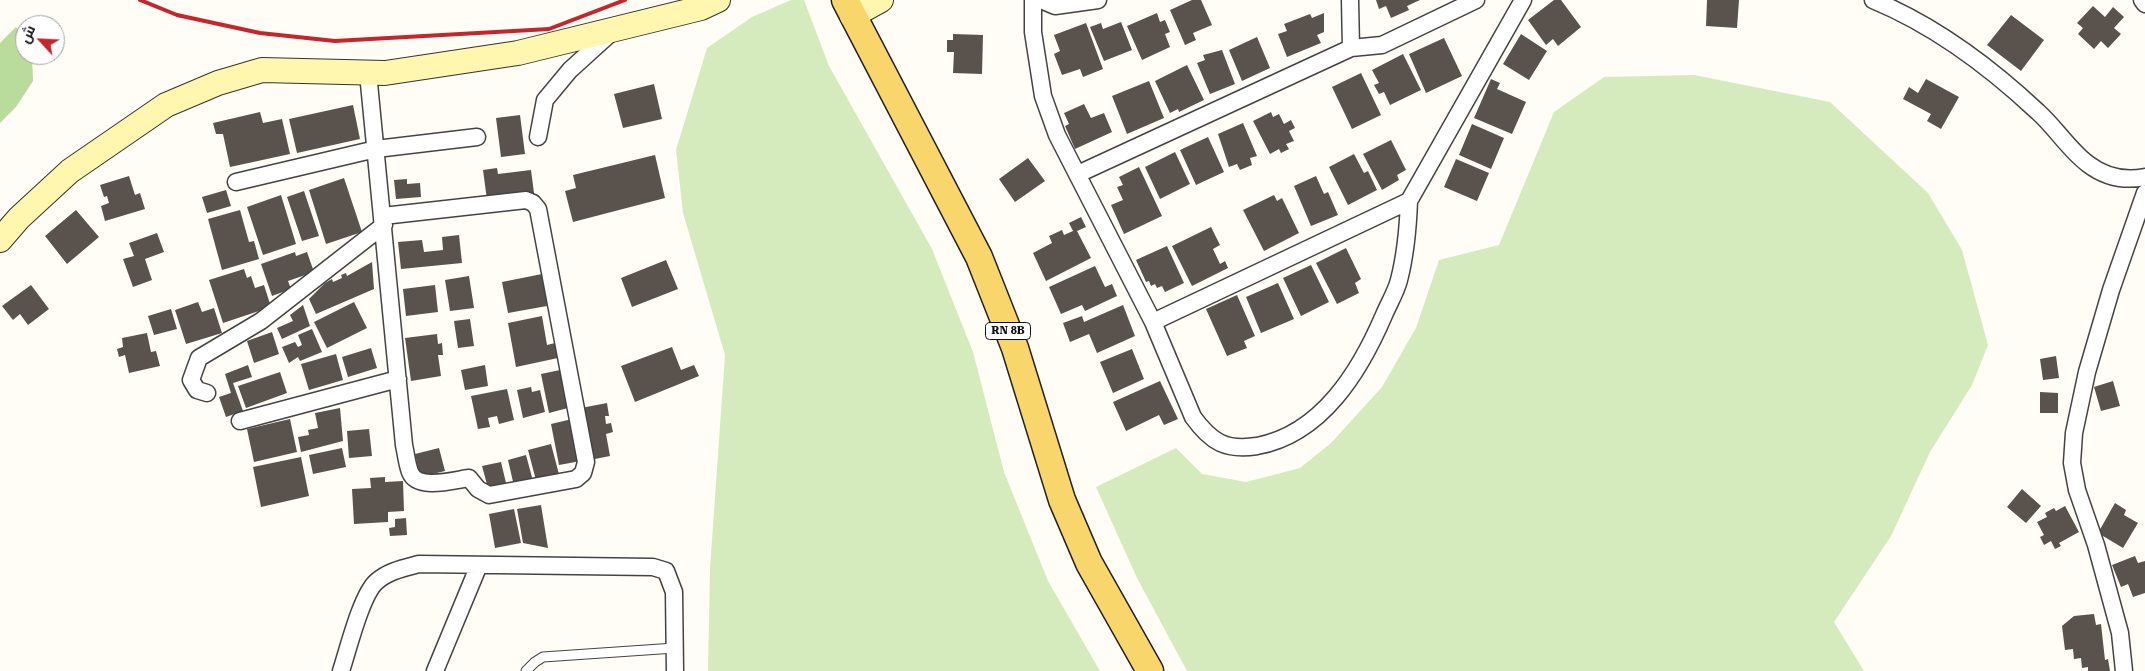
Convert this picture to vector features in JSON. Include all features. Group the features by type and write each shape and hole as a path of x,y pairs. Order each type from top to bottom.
{"main road":[{"path":"0,240 19,218 70,171 166,105 218,83 262,70 384,73 518,53 701,8 718,0"},
{"path":"848,8 881,0"},
{"name":"RN 8B","path":"848,8 979,257 1015,348 1062,500 1089,563 1150,671"}],"street":[{"path":"1033,0 1034,32 1043,96 1057,135 1153,322 1193,417 1202,429 1217,443 1239,449 1272,443 1301,429 1323,411 1344,385 1371,345 1398,282 1407,247 1409,201 1523,0"},
{"path":"1042,0 1055,6 1098,0"},
{"path":"1350,0 1352,48"},
{"path":"1078,174 1352,48 1382,44 1476,0"},
{"path":"1873,0 1940,34 2003,78 2087,164 2114,177 2133,180 2145,177"},
{"path":"2142,0 2145,4"},
{"path":"538,137 545,100 570,70 613,31"},
{"path":"207,392 197,390 191,380 199,358 261,321 384,220 526,200 533,202 538,209 586,462 583,473 576,479 489,495 478,489 469,478 426,483 416,480 410,474 404,445 384,220 368,73"},
{"path":"236,182 376,149 477,137"},
{"path":"2124,671 2120,633 2096,545 2076,490 2072,463 2074,433 2087,372 2111,290 2145,193"},
{"path":"1153,322 1409,201"},
{"path":"240,421 398,379"},
{"path":"341,671 368,593 376,582 389,574 419,564 653,567 666,571 674,592 675,671"},
{"path":"435,671 479,565"}],"lane":[{"path":"526,671 534,662 543,657 675,648"}],"green space":[{"path":"791,0 804,0 829,66 932,249 973,352 1004,472 1048,581 1100,671 708,671 710,568 725,355 683,213 676,150 707,48 752,17"},
{"path":"15,28 15,65 32,65 33,81 16,107 0,123 0,43"},
{"path":"1694,75 1830,102 1928,193 1962,250 1988,345 1972,385 1930,452 1891,536 1834,622 1864,671 1187,671 1137,578 1096,487 1176,448 1202,474 1246,482 1300,468 1331,443 1382,387 1416,328 1439,260 1499,245 1554,112 1604,77"}],"building":[{"path":"1192,0 1201,0 1212,25 1193,33 1196,40 1185,45 1170,10"},
{"path":"1376,0 1420,0 1407,6 1409,10 1391,18 1386,6 1379,9"},
{"path":"1554,0 1561,0 1581,27 1558,46 1553,39 1546,45 1528,20"},
{"path":"1707,0 1739,0 1737,28 1706,26"},
{"path":"2093,6 2105,17 2113,7 2124,17 2114,28 2121,34 2108,48 2101,41 2094,49 2078,34 2083,28 2077,23"},
{"path":"1157,13 1160,22 1165,20 1170,32 1165,34 1170,47 1142,60 1127,26"},
{"path":"1324,13 1324,32 1317,35 1321,43 1287,57 1278,34 1287,31 1284,24 1310,14 1312,18"},
{"path":"2011,15 2044,40 2021,71 1987,45"},
{"path":"1121,22 1132,50 1104,61 1090,27 1101,23 1103,29"},
{"path":"1086,23 1103,69 1083,77 1080,69 1062,75 1054,54 1060,51 1054,35"},
{"path":"953,34 983,35 982,74 953,73 954,52 947,52 947,40 953,40"},
{"path":"1521,34 1547,51 1529,80 1503,64"},
{"path":"1257,37 1270,68 1242,81 1229,50"},
{"path":"1444,38 1462,76 1426,93 1409,54"},
{"path":"1222,50 1235,84 1210,94 1197,63 1205,60 1203,55"},
{"path":"1403,54 1421,90 1390,105 1384,92 1379,94 1374,85 1379,83 1372,70"},
{"path":"1187,65 1204,100 1179,112 1178,109 1170,113 1155,81"},
{"path":"1361,73 1381,115 1352,129 1332,87"},
{"path":"1491,79 1500,83 1497,89 1526,102 1512,134 1474,118"},
{"path":"1926,79 1959,97 1941,129 1927,121 1931,114 1903,99 1909,87 1918,93"},
{"path":"1149,81 1164,118 1127,134 1112,96"},
{"path":"654,84 662,119 623,128 614,94"},
{"path":"1084,104 1091,118 1104,113 1112,132 1075,149 1065,126 1069,124 1064,113"},
{"path":"353,105 360,139 297,153 289,119"},
{"path":"260,112 263,123 282,119 290,154 230,167 223,134 216,134 213,123"},
{"path":"1271,112 1273,117 1279,114 1284,124 1291,120 1295,128 1289,131 1294,141 1286,144 1289,149 1281,153 1279,149 1270,154 1253,121"},
{"path":"520,115 525,154 501,157 496,118"},
{"path":"1243,123 1257,156 1250,158 1252,165 1240,170 1237,164 1229,167 1218,134"},
{"path":"1472,124 1504,138 1491,169 1459,155"},
{"path":"1208,137 1224,172 1196,185 1180,150"},
{"path":"1391,140 1406,170 1397,175 1399,180 1382,190 1363,154"},
{"path":"1175,152 1190,184 1160,199 1145,167"},
{"path":"1354,154 1364,173 1368,171 1377,190 1348,205 1329,167"},
{"path":"655,155 665,198 573,222 565,191 576,188 573,175"},
{"path":"1028,158 1045,181 1015,202 999,179"},
{"path":"1456,159 1489,173 1477,201 1444,187"},
{"path":"1139,167 1162,216 1124,234 1111,205 1123,200 1117,187 1123,185 1119,177"},
{"path":"497,168 498,174 531,170 534,193 487,200 483,170"},
{"path":"129,176 135,195 140,193 145,209 105,221 101,206 109,203 107,196 104,197 100,185"},
{"path":"1316,176 1324,194 1328,192 1338,215 1311,226 1294,186"},
{"path":"344,178 362,232 326,244 309,190"},
{"path":"407,179 407,184 420,183 421,197 396,199 394,180"},
{"path":"226,190 231,206 207,213 202,197"},
{"path":"304,191 319,236 302,241 287,197"},
{"path":"281,195 296,244 263,255 247,207"},
{"path":"1274,195 1277,201 1282,198 1299,233 1264,251 1243,210"},
{"path":"76,210 99,237 67,264 45,236"},
{"path":"240,210 249,242 254,241 259,259 222,270 208,219"},
{"path":"1081,217 1086,227 1077,231 1091,258 1046,281 1033,253 1052,243 1049,236 1062,230 1064,235 1073,231 1069,223"},
{"path":"1211,227 1220,245 1213,249 1220,264 1225,261 1228,268 1192,286 1172,246"},
{"path":"157,233 164,252 145,259 152,280 133,287 123,259 134,256 129,243"},
{"path":"459,235 462,263 401,269 398,242 422,240 424,252 443,250 442,237"},
{"path":"1167,246 1184,283 1165,292 1162,286 1157,288 1155,284 1151,286 1149,281 1146,282 1136,260"},
{"path":"1346,248 1361,279 1355,283 1359,293 1337,304 1316,263"},
{"path":"295,252 296,256 307,252 314,272 288,281 291,289 272,296 261,264"},
{"path":"666,260 678,289 632,307 621,278"},
{"path":"372,262 374,289 316,314 309,299 325,283 332,279 333,282 342,278 341,275 346,273 347,276"},
{"path":"1311,265 1329,302 1301,316 1283,278"},
{"path":"1095,266 1105,287 1112,284 1117,296 1085,311 1082,305 1061,314 1049,287"},
{"path":"244,269 247,278 251,276 255,288 264,285 271,307 223,323 209,280"},
{"path":"542,274 547,306 508,313 502,282"},
{"path":"469,276 474,308 450,311 445,280"},
{"path":"1278,283 1294,319 1261,333 1246,297"},
{"path":"31,285 49,309 28,325 20,314 13,320 2,306"},
{"path":"435,285 438,312 406,316 403,289"},
{"path":"1237,295 1255,336 1244,341 1247,348 1227,356 1206,309"},
{"path":"198,302 202,312 214,308 222,333 186,344 175,310"},
{"path":"354,302 367,328 327,348 314,322"},
{"path":"303,305 310,326 282,339 277,328 293,321 290,315"},
{"path":"1123,305 1135,336 1097,353 1089,334 1070,342 1063,323 1082,316 1084,322"},
{"path":"171,309 177,329 154,335 148,316"},
{"path":"542,316 547,345 555,343 558,358 516,367 508,323"},
{"path":"470,319 474,346 458,348 454,321"},
{"path":"312,329 322,352 300,361 298,357 289,363 282,347 295,342 298,347 302,345 298,335"},
{"path":"272,332 279,354 254,363 247,341"},
{"path":"147,333 151,352 156,351 160,366 129,373 125,355 119,357 117,349 123,347 122,338"},
{"path":"437,334 438,344 442,343 443,355 438,355 441,376 411,381 405,338"},
{"path":"672,347 681,370 694,365 699,376 635,402 621,366"},
{"path":"371,348 377,368 348,377 342,357"},
{"path":"1132,349 1144,379 1113,393 1100,362"},
{"path":"336,354 343,380 309,390 301,364"},
{"path":"2056,356 2059,378 2043,380 2040,359"},
{"path":"248,365 252,377 233,383 243,411 226,417 219,397 231,393 225,374"},
{"path":"485,365 488,386 465,390 461,370"},
{"path":"560,370 568,408 549,413 541,374"},
{"path":"280,372 287,393 246,408 238,386"},
{"path":"1160,381 1178,419 1164,425 1159,415 1126,431 1113,402"},
{"path":"2113,381 2120,406 2101,411 2094,387"},
{"path":"531,387 532,392 540,390 545,412 523,418 517,390"},
{"path":"507,389 514,420 499,424 497,416 488,418 490,427 478,429 471,396"},
{"path":"2040,392 2058,393 2058,413 2040,413"},
{"path":"607,403 609,416 605,416 606,424 611,423 613,432 606,434 610,456 590,460 581,408"},
{"path":"340,408 343,441 301,452 298,437 309,435 308,430 318,428 315,413"},
{"path":"290,419 297,452 254,462 247,429"},
{"path":"572,419 581,461 559,465 551,424"},
{"path":"369,429 372,456 349,458 347,431"},
{"path":"551,444 560,478 537,484 528,450"},
{"path":"342,448 346,467 313,474 309,455"},
{"path":"439,448 445,471 420,477 415,454"},
{"path":"526,455 533,481 514,486 508,460"},
{"path":"301,457 309,496 261,507 253,467"},
{"path":"501,462 506,483 488,488 482,466"},
{"path":"385,477 385,482 403,481 404,511 388,512 388,522 354,524 352,489 371,488 370,478"},
{"path":"2022,489 2041,506 2026,523 2007,507"},
{"path":"2115,503 2126,510 2124,515 2138,523 2123,548 2098,533"},
{"path":"541,505 548,548 523,543 517,509"},
{"path":"2065,506 2079,532 2059,543 2061,546 2055,549 2051,541 2044,545 2040,537 2044,535 2037,522 2047,517 2045,513 2054,508 2056,511"},
{"path":"514,509 521,543 495,548 489,514"},
{"path":"406,518 407,535 390,536 389,528 395,527 395,519"},
{"path":"2135,556 2138,563 2145,561 2145,593 2133,597 2128,584 2121,587 2112,565"},
{"path":"2094,614 2096,625 2101,624 2105,660 2108,659 2110,671 2088,671 2088,667 2082,668 2081,658 2074,659 2073,649 2065,650 2062,626 2074,616"}],"railway":[{"path":"140,0 177,15 260,33 335,41 549,29 625,0"}]}
